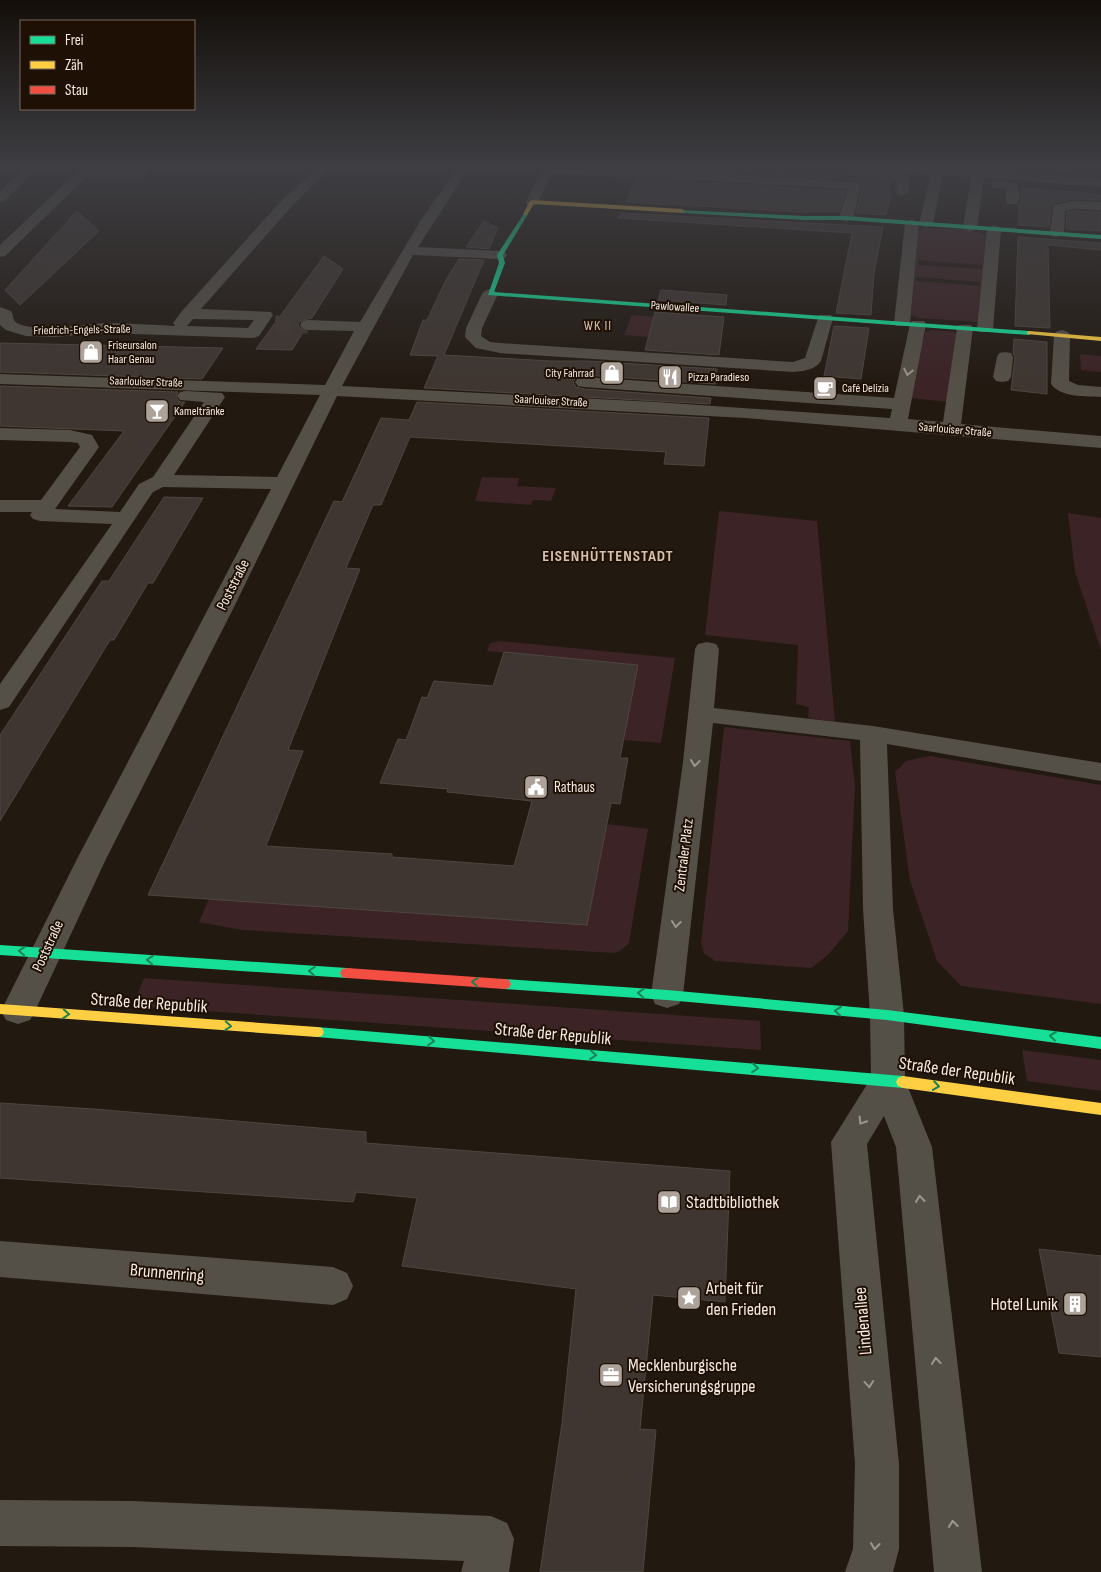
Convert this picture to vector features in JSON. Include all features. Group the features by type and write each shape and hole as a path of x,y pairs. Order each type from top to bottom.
{"street":[{"path":"0,253 12,241"},
{"path":"175,330 253,241"},
{"path":"508,241 500,255 502,263 490,294 474,328 473,337 477,342 486,346 793,367 804,366 813,361 825,318"},
{"path":"898,425 902,404 917,241"},
{"path":"985,329 993,241"},
{"path":"420,242 500,255"},
{"name":"Poststraße","path":"9,1010 44,953 364,327 420,242"},
{"name":"Pawlowallee","path":"490,294 1101,339"},
{"name":"Friedrich-Engels-Straße","path":"0,312 5,314 5,321 12,327 26,331 54,332 105,328 253,333 267,323 265,315 188,314"},
{"path":"308,325 364,327"},
{"path":"951,429 965,328"},
{"path":"1062,335 1060,384 1075,390 1101,392"},
{"path":"1002,377 1005,357"},
{"name":"Saarlouiser Straße","path":"0,380 182,383 327,398 617,404 1101,442"},
{"name":"Saarlouiser Straße","path":"584,382 902,404"},
{"path":"846,400 847,382"},
{"path":"132,394 216,397 160,482"},
{"path":"212,401 327,398"},
{"path":"0,434 70,436 85,439 90,446 40,515 126,518"},
{"path":"0,702 146,488 160,482 284,483"},
{"path":"0,506 46,506"},
{"name":"Zentraler Platz","path":"667,995 707,649"},
{"path":"700,714 873,734 1101,772"},
{"path":"873,734 878,908 887,1015 888,1080 914,1147 958,1572"},
{"path":"0,950 667,995 887,1015 1101,1043"},
{"name":"Straße der Republik","path":"9,1010 382,1037 888,1080 1101,1109"},
{"name":"Lindenallee","path":"869,1572 876,1548 877,1464 849,1142 888,1080"},
{"name":"Brunnenring","path":"0,1259 334,1286"},
{"path":"0,1523 132,1524 491,1539 486,1572"}],"shaded area":[{"path":"917,241 987,241 979,322 919,318 911,315","holes":["918,260 982,265 982,269 918,265","917,277 980,282 980,286 916,281"]},
{"path":"632,315 694,320 672,339 624,335"},
{"path":"932,330 954,332 959,336 949,402 910,398 925,332"},
{"path":"1080,354 1101,356 1101,372 1081,370"},
{"path":"482,477 519,478 517,486 556,488 551,501 533,500 531,505 475,501"},
{"path":"719,511 817,521 835,722 808,718 809,707 796,704 798,645 705,635"},
{"path":"1068,513 1101,518 1101,650 1075,572"},
{"path":"500,641 675,658 661,743 623,740 638,665 487,651 490,643"},
{"path":"724,727 850,741 855,785 848,931 828,955 811,968 715,961 704,953 701,944"},
{"path":"930,756 1101,785 1101,1004 961,986 937,961 910,881 895,772 906,761"},
{"path":"607,824 648,829 629,943 620,951 614,953 242,930 199,922 209,899 587,925"},
{"path":"144,978 760,1021 761,1050 133,1006"},
{"path":"1022,1050 1101,1060 1101,1091 1027,1081"}],"building":[{"path":"49,241 88,241 20,305 5,290"},
{"path":"470,241 492,241 489,249 466,247"},
{"path":"850,241 880,241 874,273 871,315 836,313"},
{"path":"1018,241 1101,243 1101,250 1048,245 1050,328 1015,326"},
{"path":"324,256 343,269 312,318 301,320 298,324 300,329 304,331 292,350 256,349"},
{"path":"459,259 484,260 444,355 717,369 716,384 584,375 576,377 573,382 576,387 584,389 711,398 710,404 424,388 438,356 410,355 423,320 427,320 446,280"},
{"path":"661,290 727,295 726,305 658,300"},
{"path":"655,312 724,317 719,355 645,350"},
{"path":"834,326 869,328 861,379 824,376"},
{"path":"1014,339 1047,342 1047,394 1011,390 1015,357 1013,353"},
{"path":"0,343 223,348 202,379 0,372"},
{"path":"0,386 178,392 176,397 180,402 185,402 112,507 68,506 124,431 0,426"},
{"path":"417,402 709,418 704,466 664,464 666,452 410,437 381,505 373,505 346,568 360,569 288,750 303,751 266,846 392,854 392,857 514,866 532,801 447,792 448,789 380,783 398,739 406,740 422,697 427,698 434,681 493,686 504,652 638,665 620,758 628,758 620,804 611,803 587,925 148,895 334,501 342,502 381,418 409,420"},
{"path":"164,497 203,498 153,583 148,583 114,640 110,640 0,821 0,735 102,581 109,581"},
{"path":"0,1103 366,1132 366,1143 730,1171 725,1302 653,1295 640,1429 656,1430 643,1572 540,1572 562,1423 576,1289 402,1266 417,1198 356,1192 353,1202 0,1178"},
{"name":"Hotel Lunik","path":"1039,1249 1101,1256 1101,1357 1059,1353"}],"tunnel":[{"path":"275,324 308,325"}],"traffic: fast":[{"path":"508,241 500,255 502,263 490,294 1029,333"},
{"path":"0,950 347,973"},
{"path":"504,984 667,995 887,1015 1101,1043"},
{"path":"317,1032 903,1082"}],"traffic: slow":[{"path":"1029,333 1101,339"},
{"path":"0,1009 317,1032"},
{"path":"903,1082 1101,1109"}],"traffic: jam":[{"path":"347,973 504,984"}],"place":[{"name":"Friseursalon Haar Genau","path":"91,352"},
{"name":"City Fahrrad","path":"612,373"},
{"name":"Pizza Paradieso","path":"670,377"},
{"name":"Café Delizia","path":"825,388"},
{"name":"Kameltränke","path":"157,411"},
{"name":"Rathaus","path":"536,787"},
{"name":"Stadtbibliothek","path":"669,1202"},
{"name":"Arbeit für den Frieden","path":"689,1298"},
{"name":"Hotel Lunik","path":"1075,1304"},
{"name":"Mecklenburgische Versicherungsgruppe","path":"611,1375"}],"district":[{"name":"WK II","path":"598,325"},
{"name":"EISENHÜTTENSTADT","path":"608,556"}]}
